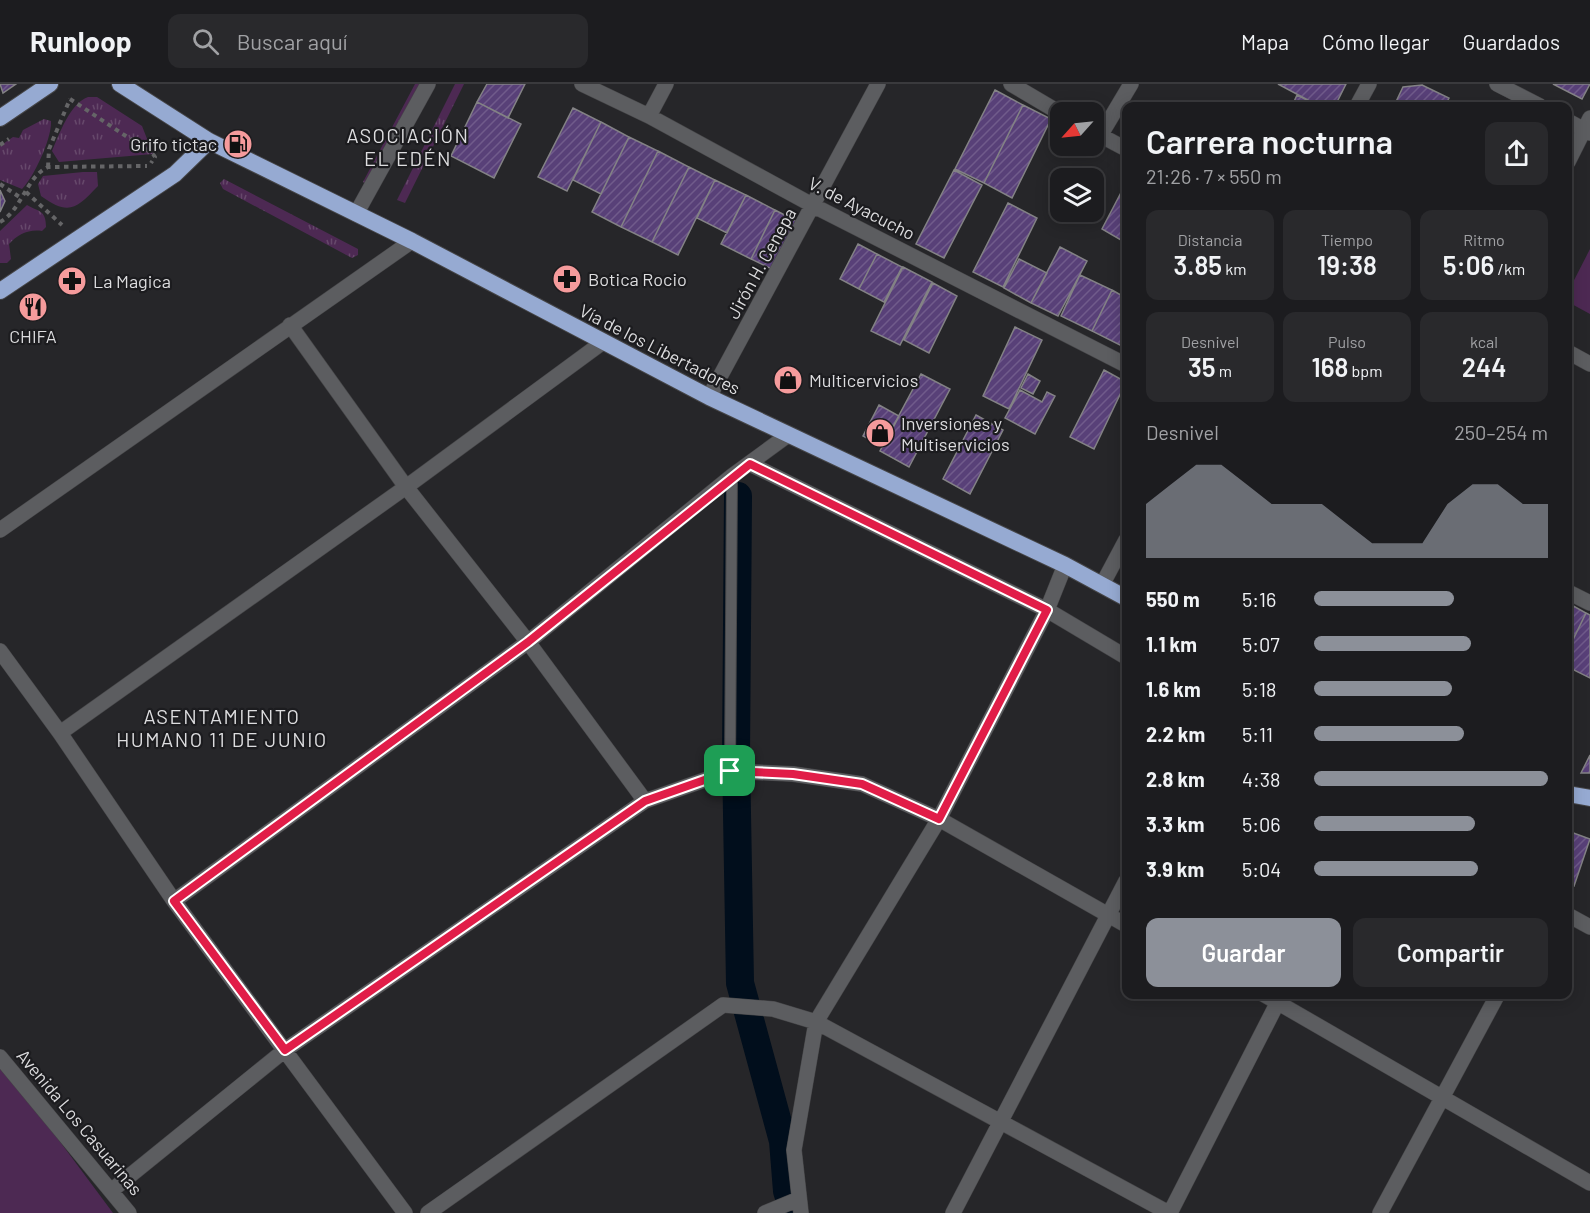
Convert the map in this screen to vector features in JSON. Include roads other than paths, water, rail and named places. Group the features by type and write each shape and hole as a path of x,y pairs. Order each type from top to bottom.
{"highway":[{"path":"0,118 50,84"},
{"name":"Vía de los Libertadores","path":"120,84 209,141 412,241 709,397 1065,565 1122,596"},
{"path":"0,291 175,174 209,141"},
{"path":"1572,795 1590,798"}],"street":[{"path":"356,214 428,84"},
{"name":"V. de Ayacucho","path":"582,84 649,116 814,206 1122,363"},
{"path":"649,116 666,84"},
{"name":"Jirón H. Cenepa","path":"709,397 879,84"},
{"path":"1011,84 1050,107"},
{"path":"1104,124 1131,84"},
{"path":"1359,102 1369,84"},
{"path":"1497,84 1532,102"},
{"path":"1572,122 1588,127 1572,155"},
{"path":"1104,137 1122,146"},
{"path":"0,530 412,241"},
{"path":"290,325 406,487 528,642 645,801"},
{"path":"60,733 406,487 603,342"},
{"path":"1572,354 1590,363"},
{"path":"174,901 528,642 732,476 788,435"},
{"path":"750,464 1047,610 1122,655"},
{"path":"1102,585 1122,548"},
{"path":"767,1212 798,1204 794,1150 816,1023 939,819 1047,610 1065,565"},
{"path":"1572,594 1590,603"},
{"path":"0,651 60,733 174,901 405,1213"},
{"path":"111,1191 285,1050 645,801 730,771 793,774 862,784 939,819 1122,923"},
{"path":"953,1213 1122,889"},
{"path":"1572,917 1590,927"},
{"path":"428,1213 723,1005 773,1010 816,1023 1169,1213 1279,999"},
{"path":"1282,999 1444,1098 1590,1183"},
{"path":"1380,1213 1495,999"},
{"name":"Avenida Los Casuarinas","path":"0,1057 129,1213"}],"lane":[{"path":"730,771 732,476"}],"waterway":[{"path":"738,496 736,757 740,983 783,1141 787,1191 794,1213"}],"place":[{"name":"Grifo tictac","path":"238,144"},
{"name":"Botica Rocio","path":"567,279"},
{"name":"La Magica","path":"72,281"},
{"name":"CHIFA","path":"33,307"},
{"name":"Multicervicios","path":"788,380"},
{"name":"Inversiones y Multiservicios","path":"880,433"}],"district":[{"name":"ASOCIACIÓN EL EDÉN","path":"408,146"},
{"name":"ASENTAMIENTO HUMANO 11 DE JUNIO","path":"222,728"}]}
